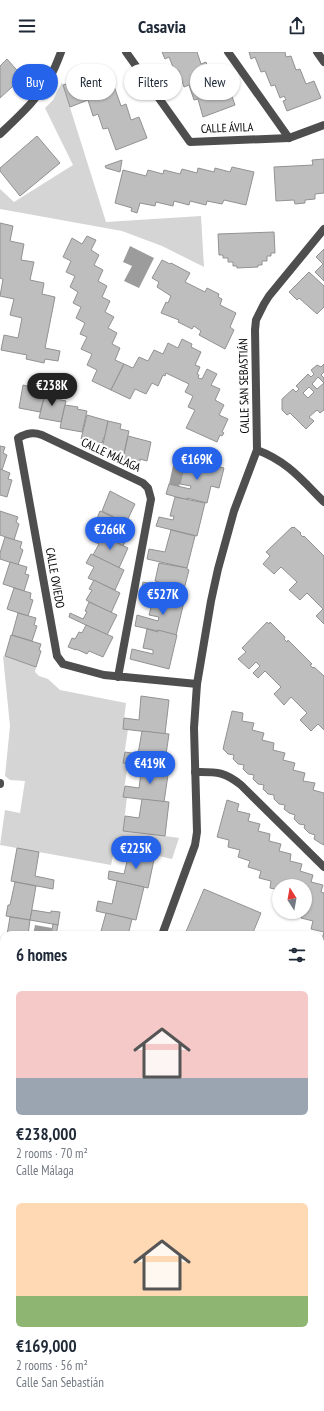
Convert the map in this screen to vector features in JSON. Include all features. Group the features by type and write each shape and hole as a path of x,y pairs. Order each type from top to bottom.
{"street":[{"path":"0,134 38,95 51,75 61,52"},
{"name":"CALLE ÁVILA","path":"126,52 190,142 289,138 324,125"},
{"path":"228,52 289,138"},
{"path":"317,52 324,62"},
{"name":"CALLE SAN SEBASTIÁN","path":"163,931 195,845 197,832 194,728 197,684 218,569 234,511 257,450 254,350 256,320 269,296 324,229"},
{"name":"CALLE MÁLAGA","path":"18,438 28,433 42,435 142,483 148,488 151,499 118,677"},
{"name":"CALLE OVIEDO","path":"18,438 57,656 63,664 104,675 197,684"},
{"path":"257,450 282,461 324,502"},
{"path":"196,772 215,771 232,778 241,785 324,867"}],"shaded area":[{"path":"62,82 66,100 68,100 106,222 201,216 204,267 162,246 122,231 0,209 0,189 14,202 73,165 45,108 53,100 58,100 58,90"},
{"path":"130,246 154,258 139,288 124,281 132,266 123,262"},
{"path":"174,461 185,464 179,487 169,484"},
{"path":"3,656 36,667 35,672 39,676 48,679 60,690 126,703 123,728 128,729 123,763 128,763 123,796 127,797 123,830 179,838 172,859 115,846 111,865 0,845 5,810 20,813 25,781 10,780 5,776 10,726"},
{"path":"35,925 52,928 52,931 34,931"}],"building":[{"path":"162,52 197,52 201,64 190,64 190,88 189,85 184,87 182,81 182,64 172,64 169,57 165,59"},
{"path":"249,52 285,52 286,57 291,56 296,70 300,69 306,84 314,81 321,98 287,111 283,101 286,100 284,96 280,98 275,85 271,86 265,71 261,72 255,57 251,59"},
{"path":"7,59 12,65 12,87 0,98 0,66"},
{"path":"66,84 66,94 63,85"},
{"path":"116,92 121,106 126,104 131,120 139,117 147,138 116,150 108,128 103,129 98,114 93,116 88,100 116,100"},
{"path":"68,100 88,100 70,107"},
{"path":"198,100 233,100 235,105 203,117"},
{"path":"37,136 60,163 20,196 0,171 0,168"},
{"path":"324,159 324,193 315,194 315,199 305,200 305,203 295,204 294,200 276,201 274,167 313,165 312,160"},
{"path":"122,160 120,172 106,168 105,166"},
{"path":"232,167 254,172 246,205 224,200 222,204 207,201 206,205 190,201 189,205 174,201 173,206 156,202 155,206 140,203 137,213 131,211 132,208 115,203 123,170 146,176 148,170 163,174 164,170 180,174 182,169 197,173 198,168 214,172 215,168 230,172"},
{"path":"0,223 13,226 10,241 24,244 21,260 34,262 30,280 44,283 42,294 55,297 45,348 60,351 58,361 45,359 44,363 26,359 27,355 1,350 4,335 18,338 22,318 10,315 14,299 0,296 3,279 0,278"},
{"path":"274,232 275,253 271,253 271,256 267,256 267,261 262,261 262,265 258,265 258,267 237,268 237,266 233,266 233,262 228,262 228,258 223,258 223,255 219,255 218,234"},
{"path":"87,236 96,240 91,250 99,255 94,265 103,270 98,281 107,286 102,297 110,301 105,312 114,317 108,328 117,333 112,344 120,348 115,360 124,364 111,390 92,381 97,370 87,365 92,354 81,349 87,337 80,334 85,323 76,318 81,307 73,303 78,292 70,287 75,276 66,272 71,261 63,257 72,238 82,244"},
{"path":"324,249 324,281 315,272 323,264 316,257"},
{"path":"162,260 190,273 185,282 205,292 207,288 219,294 218,297 222,299 220,305 236,313 230,327 234,330 225,349 199,335 201,331 194,326 192,329 178,322 179,320 161,313 166,302 168,303 171,296 157,287 159,282 152,278"},
{"path":"309,272 324,286 324,307 317,314 299,298 297,300 289,292"},
{"path":"182,339 192,344 191,347 201,352 195,365 200,367 197,374 199,375 198,378 202,379 207,369 217,374 211,385 220,389 215,400 224,405 219,415 228,419 222,432 224,433 222,436 220,435 217,442 186,428 195,410 188,407 193,396 185,392 189,384 166,373 165,376 163,375 158,386 152,383 146,394 135,389 130,399 111,390 124,364 133,368 139,357 148,361 154,350 163,354 168,343 178,348"},
{"path":"324,364 324,372 321,375 324,378 324,383 324,410 320,413 317,410 309,417 314,421 306,429 290,413 287,415 282,410 282,399 293,389 296,392 299,389 296,386 308,374 311,377 314,374 311,370 317,365 321,367","holes":["318,377 324,383 317,389 312,384","309,387 314,392 308,398 303,393"]},
{"path":"23,385 46,391 40,412 19,408"},
{"path":"46,391 58,393 57,399 66,401 61,422 39,418"},
{"path":"65,405 78,407 77,409 87,411 82,432 60,428"},
{"path":"87,415 108,421 105,437 102,443 81,439"},
{"path":"108,421 121,424 120,429 129,431 124,453 102,449"},
{"path":"128,436 151,442 147,461 140,459 140,463 123,459"},
{"path":"0,446 5,447 3,453 7,455 2,470 0,469"},
{"path":"186,459 224,468 219,488 211,486 207,503 187,498 187,500 166,494 169,484 190,489 191,486 180,484"},
{"path":"0,469 10,473 8,479 12,480 7,497 0,495"},
{"path":"110,491 135,504 126,523 102,511"},
{"path":"175,497 205,503 197,536 156,526 159,517 173,520 174,516 170,516"},
{"path":"0,511 18,517 16,522 19,524 14,540 0,535"},
{"path":"100,511 132,526 123,546 92,531"},
{"path":"292,527 301,533 300,534 303,537 304,536 324,556 324,624 316,616 323,609 307,593 300,600 289,590 297,582 281,567 274,574 263,564 270,556 266,552"},
{"path":"171,530 195,536 187,568 147,559 149,549 165,552"},
{"path":"97,533 128,548 119,568 93,555 99,544 93,541"},
{"path":"5,537 22,542 20,548 23,550 18,565 0,559 0,553"},
{"path":"91,554 124,570 115,590 88,578 94,567 86,563"},
{"path":"10,562 27,567 25,574 29,575 24,591 3,584"},
{"path":"159,563 187,568 189,570 182,597 178,596 177,600 141,593 143,582 164,587 165,584 155,581"},
{"path":"94,580 120,593 111,613 86,600 92,590 89,589"},
{"path":"14,588 31,593 30,599 33,600 28,616 7,609"},
{"path":"154,596 184,602 176,635 135,626 137,615 158,621 159,617 149,615"},
{"path":"89,602 117,615 107,635 69,617 70,613 83,619 87,612 85,611"},
{"path":"18,613 36,618 34,625 37,626 32,641 12,635"},
{"path":"267,622 269,624 270,622 285,637 284,639 287,642 288,640 312,664 310,665 313,668 314,667 324,676 324,730 318,724 311,731 300,720 307,713 291,697 284,705 274,694 281,687 265,671 258,678 253,673 260,666 256,662 249,669 238,659 246,652 242,648"},
{"path":"86,625 113,637 103,657 89,651 87,654 68,647 72,638 75,639 79,632 82,633"},
{"path":"147,629 177,635 169,669 130,659 132,649 153,654 153,650 143,648"},
{"path":"11,635 41,644 39,650 41,651 36,667 5,656"},
{"path":"141,696 169,700 165,734 123,729 124,718 139,720"},
{"path":"232,711 243,713 242,721 254,723 252,730 264,733 262,740 274,743 273,750 285,753 283,760 295,763 293,770 305,773 303,781 315,783 313,790 324,793 324,845 314,839 315,835 309,833 304,828 305,825 299,824 294,819 295,815 284,809 285,805 279,804 274,799 274,795 268,794 263,789 264,785 258,784 253,779 254,775 248,774 243,769 244,765 238,764 233,759 234,755 228,754 223,749"},
{"path":"142,731 169,734 164,768 123,763 125,752 138,754"},
{"path":"142,765 169,768 164,802 123,797 125,786 139,788"},
{"path":"142,799 169,802 165,836 123,831 125,816 139,818"},
{"path":"227,800 239,804 237,811 250,814 248,821 260,824 258,831 270,834 269,841 281,844 279,851 291,854 290,861 302,864 300,871 313,875 312,879 272,879 272,888 270,888 271,881 259,878 261,871 248,867 250,861 238,857 240,850 228,847 229,840 217,837"},
{"path":"17,848 39,852 35,876 54,880 53,889 11,881"},
{"path":"130,849 155,855 148,888 108,879 109,871 124,874"},
{"path":"117,881 144,887 136,920 96,911 98,901 112,904"},
{"path":"15,882 36,886 30,920 6,916"},
{"path":"312,882 323,885 321,892 324,893 324,931 311,929 313,921 305,919 312,919"},
{"path":"204,889 261,913 254,931 186,931"},
{"path":"32,910 51,913 51,911 60,912 58,925 30,920"},
{"path":"106,913 132,919 129,931 101,931"},
{"path":"10,917 30,920 29,931 8,931"},
{"path":"53,924 58,925 57,931 52,931"}]}
